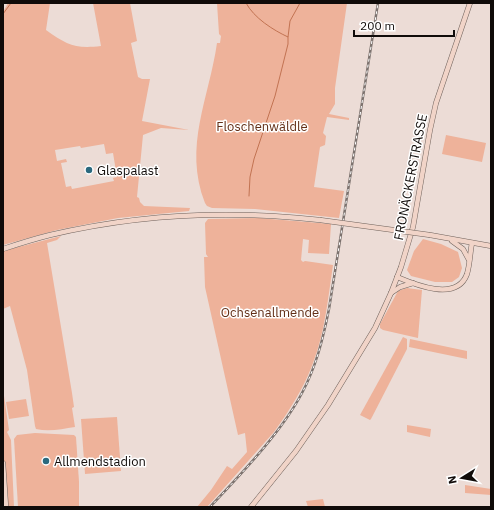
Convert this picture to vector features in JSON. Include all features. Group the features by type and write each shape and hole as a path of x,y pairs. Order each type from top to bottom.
{"main road":[{"name":"FRONÄCKERSTRASSE","path":"251,507 296,451 328,405 375,328 391,293 409,242 415,218 436,103 470,3"},
{"path":"3,249 34,239 77,229 153,217 198,214 240,214 320,220 430,235 491,246"},
{"path":"448,239 463,249 469,260"},
{"path":"397,277 440,290 455,287 465,279 472,243"},
{"path":"391,293 400,287 413,283"},
{"path":"3,463 6,507"}],"green space":[{"path":"8,3 50,3 46,30 72,45 92,47 101,46 93,3 130,3 137,41 131,43 138,77 142,79 150,79 142,121 189,130 161,128 143,135 137,197 144,206 190,208 189,211 118,218 57,230 3,245 3,12","holes":["104,144 106,154 113,153 117,177 113,178 114,181 72,189 71,186 66,187 61,163 67,162 66,159 57,161 55,150"]},
{"name":"Floschenwäldle","path":"217,3 347,3 335,88 335,104 329,114 349,118 349,120 327,117 323,133 326,136 325,145 320,147 314,187 344,191 339,218 255,209 212,208 207,206 205,203 199,182 196,162 197,142 217,43 220,43 221,36 219,34"},
{"path":"446,135 486,143 482,162 442,154"},
{"name":"Ochsenallmende","path":"259,218 331,224 329,254 308,253 309,240 303,239 301,260 303,262 333,265 323,327 317,351 309,372 296,399 280,424 207,507 197,507 211,490 227,466 232,469 247,452 245,433 238,435 205,287 204,257 208,257 206,254 205,223 208,219"},
{"path":"61,236 57,240 47,243 72,393 74,407 72,408 75,427 56,430 41,430 36,429 35,426 27,370 10,306 3,309 3,251"},
{"path":"423,239 441,244 458,252 462,268 459,277 452,282 435,282 411,276 407,270 414,251"},
{"path":"407,288 422,290 418,338 380,328 380,324 398,291"},
{"path":"403,337 407,339 407,349 370,420 360,415"},
{"path":"410,339 467,351 467,359 409,347"},
{"path":"3,389 9,430 7,432 11,440 14,507 3,507"},
{"path":"26,399 29,416 9,419 6,402"},
{"path":"117,417 121,471 85,474 81,419"},
{"path":"407,425 431,429 430,437 407,432"},
{"name":"Allmendstadion","path":"35,433 74,435 76,437 79,507 18,507 14,439 17,435"},
{"path":"465,485 491,489 491,495 465,493"},
{"path":"323,499 325,507 308,507 306,501"}],"waterway":[{"path":"3,14 11,3"},
{"path":"246,3 254,14 264,23 288,37 290,21 300,3"},
{"path":"249,196 250,177 254,159 275,96 288,44 288,37"}],"railway":[{"path":"210,507 260,453 283,423 302,393 315,363 322,342 329,309 378,3"}],"place":[{"name":"Glaspalast","path":"89,170"},
{"name":"Allmendstadion","path":"46,461"}]}
